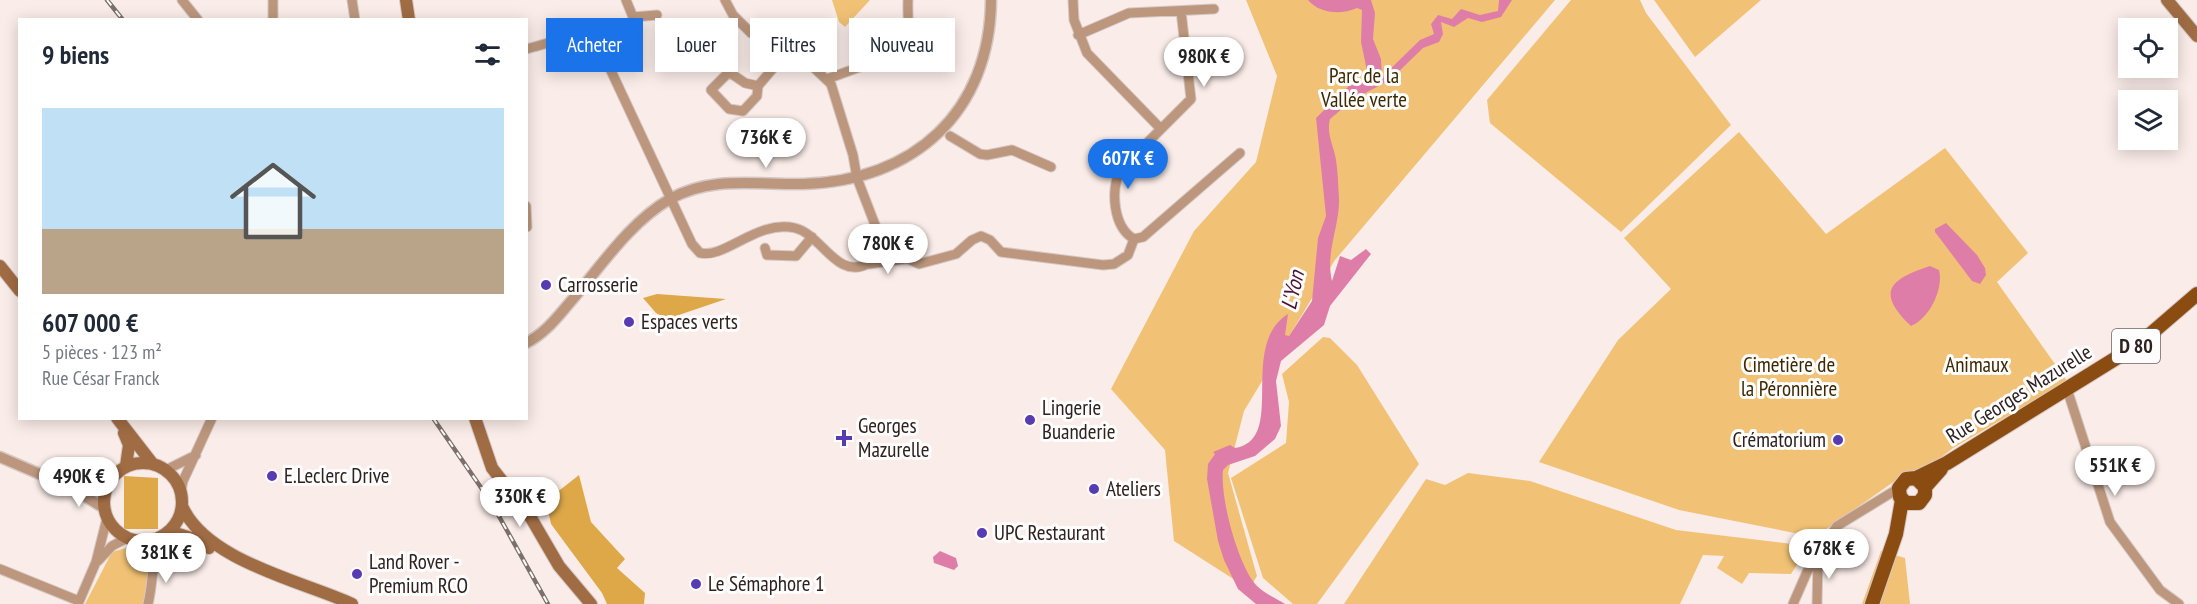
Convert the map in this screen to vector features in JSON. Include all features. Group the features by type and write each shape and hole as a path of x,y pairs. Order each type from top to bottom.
{"main road":[{"path":"406,0 409,18"},
{"path":"2167,0 2197,36"},
{"path":"0,266 18,288"},
{"name":"Rue Georges Mazurelle","path":"1921,483 1985,437 2139,344 2197,294"},
{"path":"118,420 152,463 166,470 176,479 181,491 182,506 175,525 164,534"},
{"path":"118,420 129,445 126,466"},
{"path":"476,420 492,468 531,518 559,566 591,604"},
{"path":"481,420 481,439"},
{"path":"152,463 126,466 110,480 106,489 105,513 119,533 131,539 164,534 197,540 216,553 331,604"},
{"path":"1872,604 1896,534 1906,479 1921,483 1923,500 1903,497"},
{"path":"182,506 197,529 227,551 352,604"}],"street":[{"path":"182,0 196,18"},
{"path":"273,0 273,18"},
{"path":"352,0 355,18"},
{"path":"626,0 633,17 657,15"},
{"path":"725,0 733,15 750,32"},
{"path":"827,79 895,54 901,49 909,29 908,0"},
{"path":"528,342 552,324 626,237 655,209 671,198 696,188 721,183 802,184 857,178 885,169 908,157 941,129 957,110 982,69 990,35 992,0"},
{"path":"1073,0 1074,20 1087,53 1161,129"},
{"path":"1078,35 1129,13 1214,9"},
{"path":"1134,240 1126,235 1120,225 1114,196 1117,178 1126,164 1191,99 1181,11"},
{"path":"528,49 582,37 592,38 598,43 692,244 703,254 712,253 760,230 776,226 798,228 850,268 905,259"},
{"path":"758,86 746,83 729,72 711,90 729,109 743,111 757,96 758,86 770,72"},
{"path":"817,72 827,79 837,101 857,168 857,178 880,242 884,248 918,264 951,255 981,236 990,240 1001,252 1108,265 1128,255 1134,240 1143,237 1240,153"},
{"path":"950,136 980,154 987,155 1012,150 1051,167"},
{"path":"1103,150 1126,164"},
{"path":"765,248 767,255 796,256 812,237"},
{"path":"867,264 879,254 880,242"},
{"path":"2067,389 2110,522 2160,590 2179,604"},
{"path":"181,491 183,481 211,420"},
{"path":"166,470 196,455"},
{"path":"0,457 70,487 105,513 96,562 79,602 0,569"},
{"path":"70,487 88,489 110,480"},
{"path":"1793,604 1807,572 1837,526 1884,497 1903,497"},
{"path":"148,604 153,583 152,561 164,534"},
{"path":"96,562 112,546 131,539 152,561"},
{"path":"1817,604 1815,590 1818,557"}],"green space":[{"path":"832,0 870,0 853,18 849,18 849,23 845,27 839,22"},
{"name":"Parc de la Vallée verte","path":"1246,0 1555,0 1335,260 1244,411 1228,473 1257,576 1249,589 1174,541 1165,450 1111,389 1194,231 1256,162 1277,76"},
{"path":"1571,0 1640,0 1646,13 1731,125 1621,232 1490,123 1487,100"},
{"path":"1654,0 1761,0 1695,57"},
{"name":"Cimetière de la Péronnière","path":"1739,132 1826,234 1945,148 2028,253 1997,282 2067,381 1953,448 1925,470 1902,476 1815,537 1679,510 1539,462 1618,340 1671,289 1624,238"},
{"path":"1323,337 1330,338 1357,365 1419,464 1317,604 1293,604 1263,578 1231,478 1286,443 1289,402 1282,374"},
{"path":"1468,473 1530,481 1676,530 1809,546 1791,574 1749,573 1742,584 1717,568 1724,556 1703,555 1680,604 1344,604 1426,479 1445,485"},
{"path":"129,547 147,557 147,591 144,604 85,604 112,552"},
{"path":"1881,551 1905,558 1910,604 1862,604"}],"shaded area":[{"path":"1308,0 1371,0 1375,13 1373,39 1381,59 1382,77 1420,40 1434,34 1431,24 1438,15 1452,19 1461,9 1480,15 1498,11 1499,0 1512,0 1501,17 1482,22 1468,18 1454,27 1441,22 1443,34 1439,42 1423,48 1390,80 1354,99 1330,119 1329,130 1336,160 1339,198 1330,260 1332,281 1340,256 1351,260 1366,249 1371,254 1330,306 1324,325 1281,361 1276,381 1281,426 1275,439 1255,456 1228,465 1223,470 1227,514 1243,563 1257,586 1285,604 1256,604 1238,589 1224,560 1218,541 1207,479 1208,464 1215,454 1213,452 1230,445 1235,448 1250,441 1258,428 1262,410 1263,368 1266,347 1273,329 1288,314 1285,335 1289,336 1312,301 1318,238 1326,216 1316,118 1350,85 1364,80 1367,71 1361,42 1362,10 1357,8 1344,12 1325,11"},
{"path":"1946,223 1977,255 1985,268 1986,275 1980,284 1972,281 1935,232 1935,229"},
{"path":"1930,266 1939,270 1937,294 1924,317 1911,326 1893,304 1892,288 1905,276"},
{"path":"657,294 726,299 667,319 656,313 643,298"},
{"path":"579,475 591,522 625,559 617,568 645,593 644,604 607,604 602,593 551,524 546,501"},
{"path":"124,476 158,478 158,529 124,529"},
{"path":"940,551 956,558 958,566 954,570 934,563 933,557"}],"railway":[{"path":"107,0 121,18"},
{"path":"434,420 491,502 548,604"}],"place":[{"name":"Carrosserie","path":"546,285"},
{"name":"Espaces verts","path":"629,322"},
{"name":"Lingerie Buanderie","path":"1030,420"},
{"name":"Georges Mazurelle","path":"844,438"},
{"name":"Crématorium","path":"1838,440"},
{"name":"E.Leclerc Drive","path":"272,476"},
{"name":"Ateliers","path":"1094,489"},
{"name":"UPC Restaurant","path":"982,533"},
{"name":"Land Rover - Premium RCO","path":"357,574"},
{"name":"Le Sémaphore 1","path":"696,584"}],"water label":[{"name":"L'Yon","path":"1292,290"}],"park label":[{"name":"Animaux","path":"1977,365"}]}
